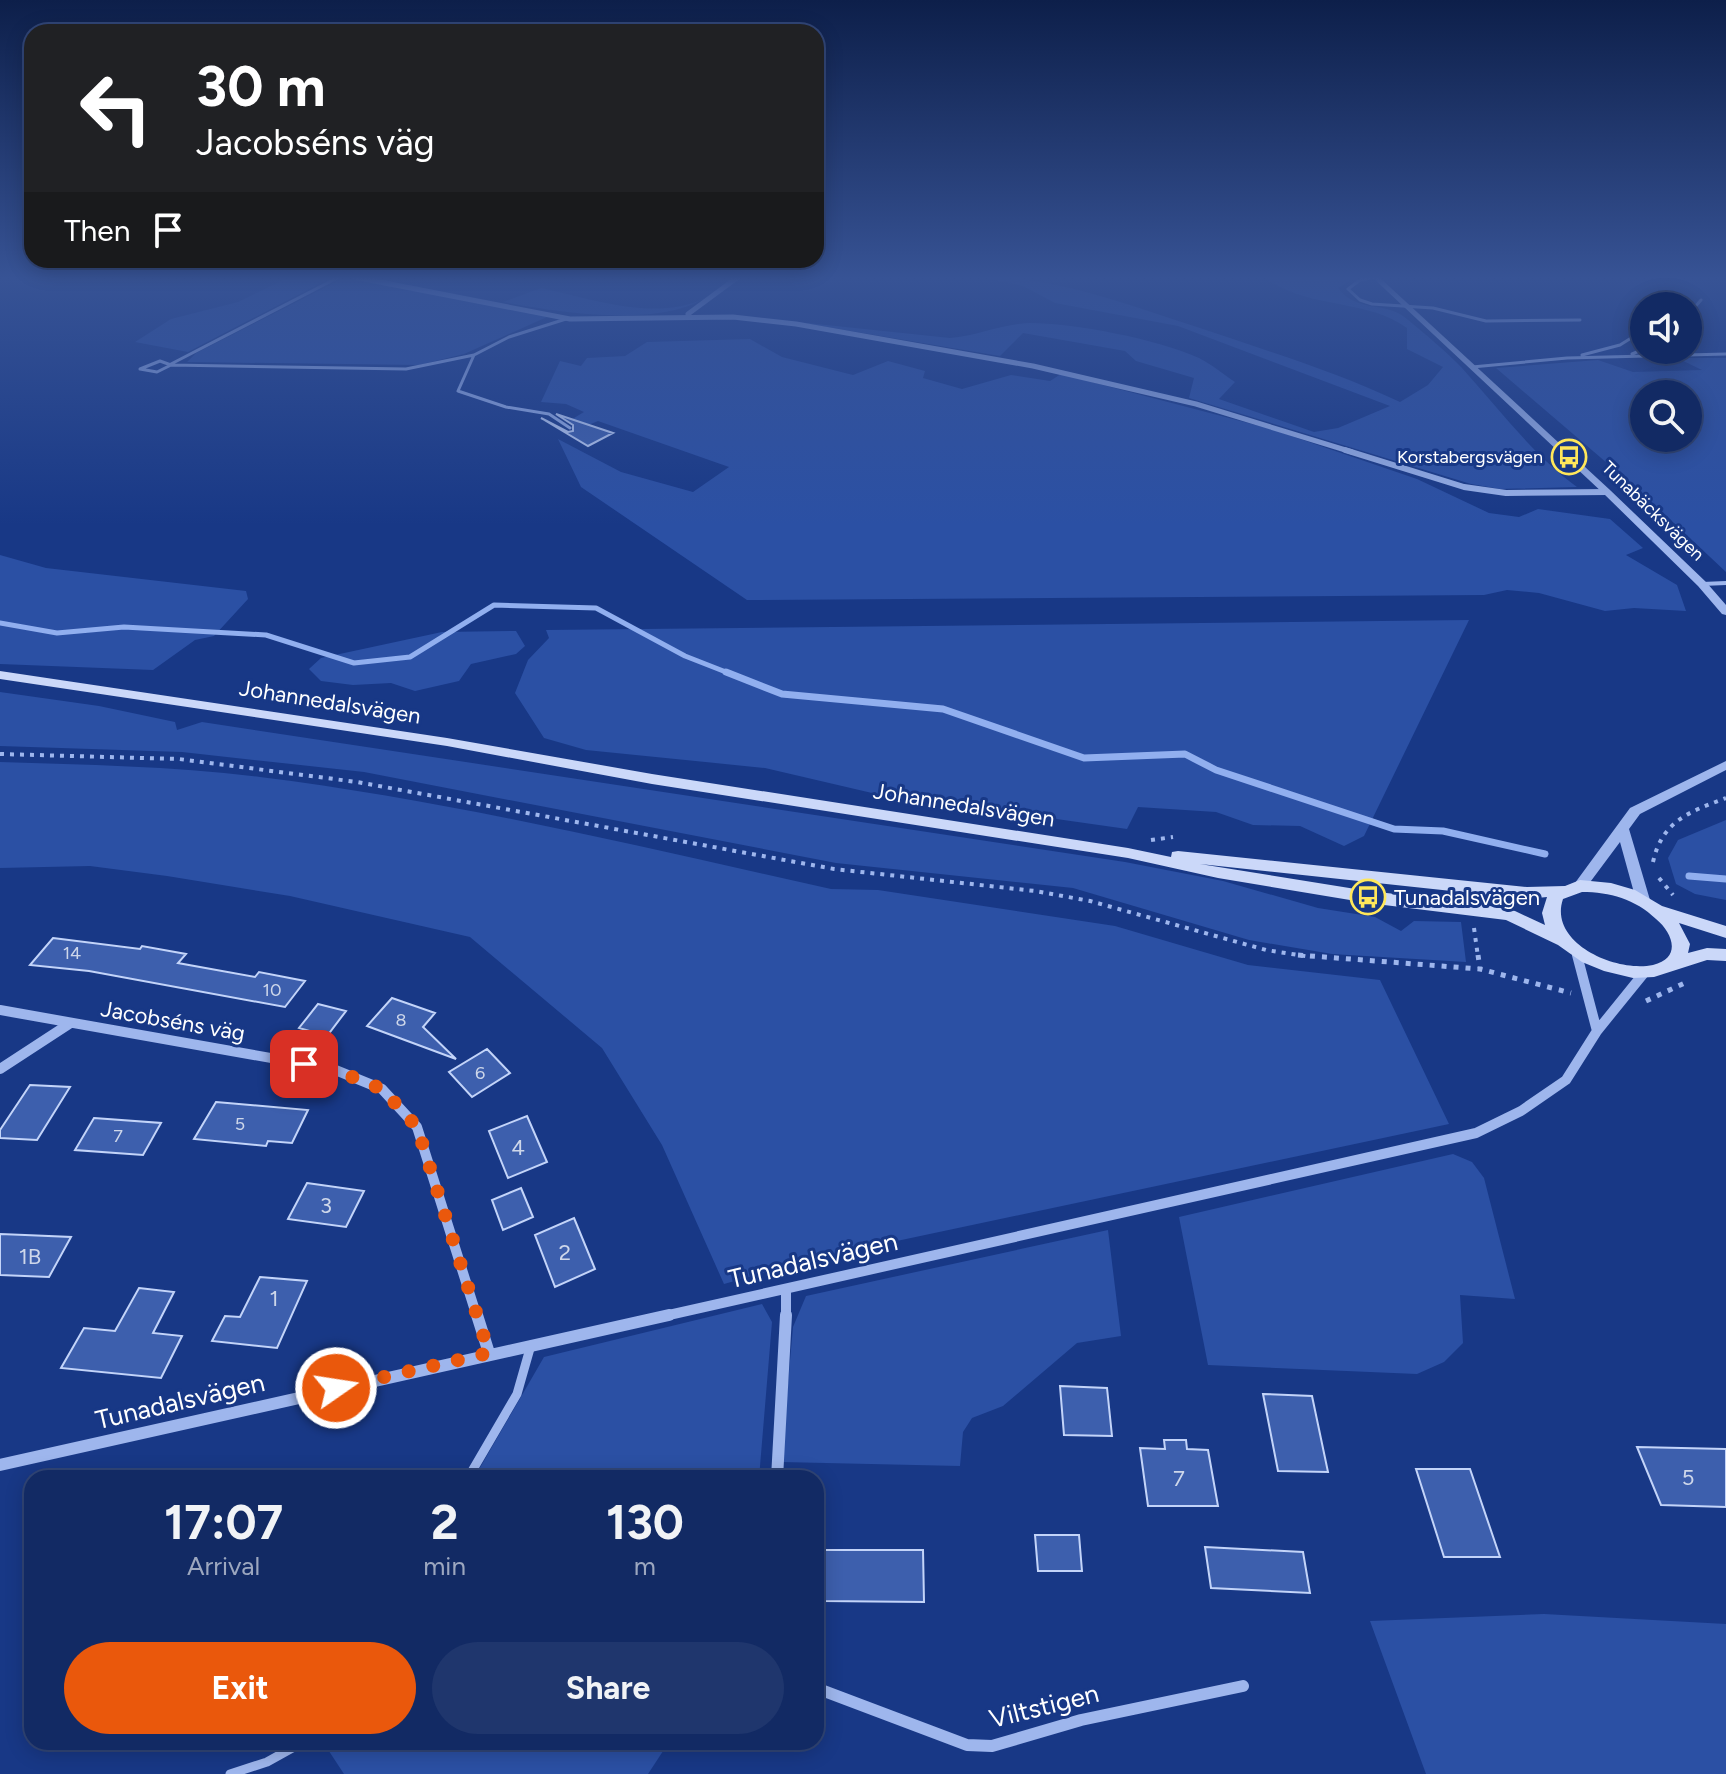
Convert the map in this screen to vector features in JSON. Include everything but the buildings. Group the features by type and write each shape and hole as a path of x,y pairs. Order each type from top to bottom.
{"main road":[{"name":"Johannedalsvägen","path":"0,675 447,742 652,779 1128,853 1277,882 1483,910 1509,915 1602,965 1644,973"},
{"name":"Johannedalsvägen","path":"0,684 440,753 652,779"},
{"name":"Johannedalsvägen","path":"1128,853 1199,857 1527,893 1572,889 1619,890 1649,904"},
{"path":"1569,945 1553,927 1550,910 1572,889"},
{"path":"1649,904 1726,932"},
{"path":"1649,904 1679,935 1679,954 1673,963"},
{"path":"1644,973 1707,954 1726,955"}],"street":[{"path":"987,360 1137,388 1464,487 1506,493 1607,492"},
{"name":"Tunabäcksvägen","path":"1464,360 1607,492 1702,584 1726,612"},
{"path":"1572,889 1623,830 1635,811 1649,801 1726,765"},
{"path":"1623,830 1649,904"},
{"path":"1569,945 1589,998 1597,1031"},
{"name":"Tunadalsvägen","path":"0,1465 489,1353 786,1290 1127,1209 1476,1133 1521,1111 1566,1080 1597,1031 1619,1008 1628,989 1644,973"},
{"name":"Jacobséns väg","path":"0,1010 333,1069 382,1089 417,1127 489,1353"},
{"path":"0,1069 69,1024"},
{"path":"778,1470 787,1347 786,1290"},
{"name":"Viltstigen","path":"824,1691 967,1745 992,1746 1081,1720 1243,1686"}],"lane":[{"path":"179,360 171,364 152,373 140,369 155,362 171,364 406,369 451,360"},
{"path":"472,360 458,391 510,408 541,411 566,422 570,428"},
{"path":"1472,367 1548,360"},
{"path":"1702,584 1726,583"},
{"path":"473,1470 517,1394 531,1345"},
{"path":"230,1774 267,1762 289,1750"}],"path":[{"path":"0,754 179,759 357,782 820,867 1076,898 1266,950 1324,959 1480,969 1589,998"},
{"path":"1677,898 1660,880 1653,863 1655,846 1663,828 1675,819 1726,798"},
{"path":"1619,1008 1633,1011 1648,998 1699,977"}],"shaded area":[{"path":"189,360 440,360 419,365 187,362"},
{"path":"586,360 793,360 853,375 888,361 925,371 923,378 962,389 1011,375 1050,381 1061,374 1271,429 1417,479 1489,513 1519,517 1538,509 1610,519 1643,548 1626,555 1677,585 1686,611 1634,608 1605,611 1539,593 1507,590 1484,595 747,600 581,487 558,439 621,472 693,492 729,467 598,421 586,426 569,421 584,412 566,404 541,402 560,361 581,366"},
{"path":"1135,360 1202,360 1235,382 1219,399 1314,432 1338,428 1390,406 1268,360 1294,360 1400,402 1428,385 1443,367 1429,360 1454,360 1531,446 1577,487 1500,489 1471,484 1189,398 1194,378"},
{"path":"1598,360 1633,372 1702,370 1690,364 1702,364 1702,360 1726,360 1726,572 1642,493 1496,368"},
{"path":"0,555 46,568 246,591 248,599 214,636 195,640 153,670 0,664"},
{"path":"1469,620 1364,836 1344,846 1300,826 1253,825 1216,812 1138,807 1127,829 872,793 765,768 586,750 544,738 515,693 528,660 549,638 546,630"},
{"path":"516,631 525,646 516,654 471,664 459,681 415,691 391,683 353,685 321,681 309,669 321,658 442,632"},
{"path":"0,692 99,706 175,722 177,730 202,722 1125,862 1223,881 1318,908 1375,917 1401,931 1414,921 1461,922 1466,962 1332,954 1249,940 1073,888 836,863 364,772 182,752 0,746"},
{"path":"0,762 195,770 332,787 547,826 831,889 878,890 1115,926 1248,965 1380,980 1449,1124 812,1259 724,1284 662,1145 602,1048 470,937 290,896 167,876 90,866 0,868"},
{"path":"1726,820 1726,900 1695,894 1676,884 1668,858 1678,840"},
{"path":"1453,1154 1472,1162 1484,1178 1515,1299 1460,1295 1463,1343 1444,1362 1417,1374 1208,1365 1179,1217"},
{"path":"1108,1230 1121,1336 1077,1343 1003,1406 972,1418 963,1432 960,1466 781,1462 793,1327 806,1296"},
{"path":"762,1304 772,1322 760,1470 479,1470 544,1357"},
{"path":"1544,1614 1726,1624 1726,1774 1426,1774 1370,1621"},
{"path":"328,1750 664,1750 648,1774 344,1774"}],"waterway":[{"path":"0,623 57,633 124,627 266,635 354,663 410,657 494,605 596,608 685,656 731,674"},
{"path":"726,672 782,694 943,709 1084,758 1185,754 1216,770 1394,829 1443,831 1545,854"},
{"path":"1689,876 1726,879"}],"place":[{"name":"Korstabergsvägen","path":"1569,457"},
{"name":"Tunadalsvägen","path":"1368,897"}],"route":[{"path":"304,1064 333,1069 382,1089 417,1127 489,1353 336,1388"}]}
